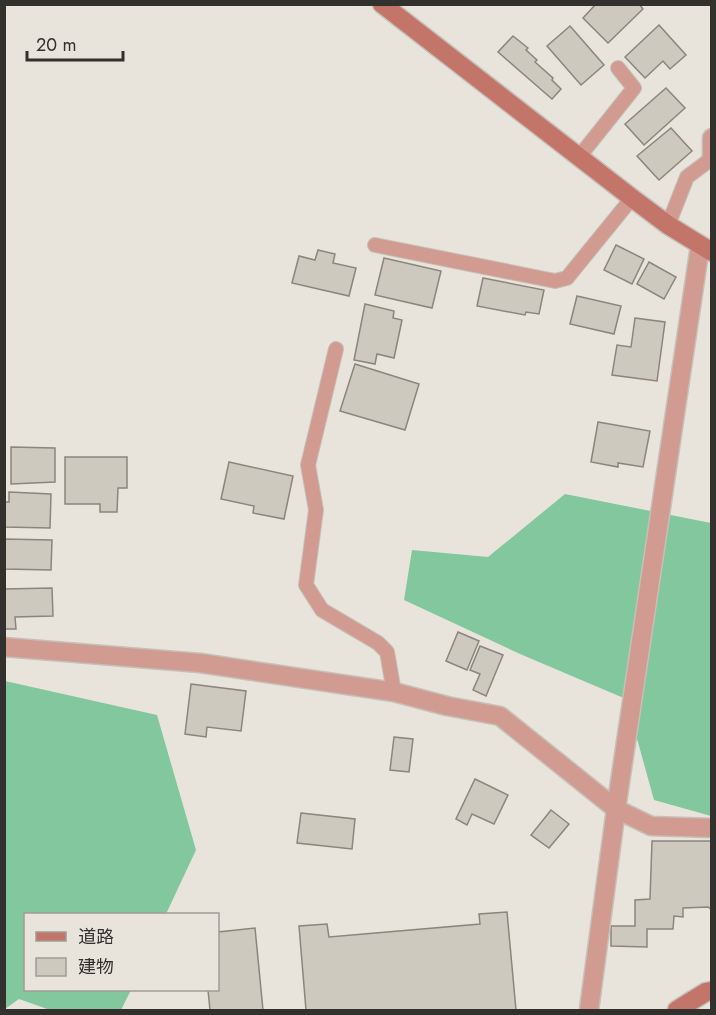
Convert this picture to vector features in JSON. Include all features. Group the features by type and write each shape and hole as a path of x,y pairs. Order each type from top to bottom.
{"street":[{"path":"382,4 632,198 668,225 706,249 616,809 589,1011"},
{"path":"711,138 711,160"},
{"path":"4,646 200,663 394,692 447,706 500,716 616,809 651,826 711,828"},
{"path":"677,1011 711,991"}],"lane":[{"path":"579,157 634,88 618,68"},
{"path":"668,225 687,177 711,160"},
{"path":"375,245 555,281 567,278 632,198"},
{"path":"336,349 308,465 316,510 306,585 322,610 378,643 387,652 394,692"}],"green space":[{"path":"565,494 711,523 711,816 654,800 626,699 520,654 404,600 412,550 488,557"},
{"path":"5,681 157,715 196,850 166,913 24,913 24,991 130,991 121,1010 50,1010 19,999 5,1009"}],"building":[{"path":"596,4 639,4 643,9 608,43 583,18"},
{"path":"659,25 686,55 670,69 663,61 645,78 625,57"},
{"path":"570,26 604,65 581,85 547,46"},
{"path":"513,36 528,48 526,50 537,60 535,62 553,78 552,80 561,89 552,99 498,52"},
{"path":"666,88 685,108 644,145 625,124"},
{"path":"671,128 692,151 659,180 637,156"},
{"path":"616,245 644,259 632,284 604,270"},
{"path":"318,250 335,254 333,263 356,268 349,296 292,283 299,256 315,260"},
{"path":"384,258 441,271 432,308 375,295"},
{"path":"649,262 676,277 664,299 637,284"},
{"path":"483,278 544,290 539,314 526,312 525,315 477,306"},
{"path":"577,296 621,306 614,334 570,324"},
{"path":"365,304 394,311 393,318 402,320 394,358 377,354 375,364 354,360"},
{"path":"635,318 665,322 657,381 612,375 617,345 631,347"},
{"path":"355,364 419,384 405,430 340,411"},
{"path":"598,422 650,431 643,467 618,463 618,467 591,462"},
{"path":"11,447 55,448 55,482 11,484"},
{"path":"65,457 127,457 127,488 118,488 117,512 100,512 100,504 65,504"},
{"path":"229,462 293,476 284,519 253,513 254,506 221,499"},
{"path":"9,492 51,494 50,528 4,527 4,502 9,502"},
{"path":"4,539 52,540 51,570 4,569"},
{"path":"52,588 53,616 15,617 16,629 4,629 4,589"},
{"path":"458,632 479,641 467,670 446,661"},
{"path":"480,646 503,655 486,696 473,690 480,674 470,670"},
{"path":"191,684 246,691 241,731 207,727 206,737 185,734"},
{"path":"394,737 413,739 409,772 390,770"},
{"path":"475,779 508,795 494,824 472,814 467,825 456,819"},
{"path":"551,810 569,824 549,848 531,835"},
{"path":"301,813 355,819 352,849 297,843"},
{"path":"652,841 712,841 712,910 708,907 683,908 683,917 674,916 673,929 647,929 647,947 611,946 611,926 635,926 635,900 650,899"},
{"path":"507,912 516,1010 306,1010 299,926 327,924 329,937 480,924 479,914"},
{"path":"255,928 263,1010 210,1010 208,991 219,991 219,932"}]}
